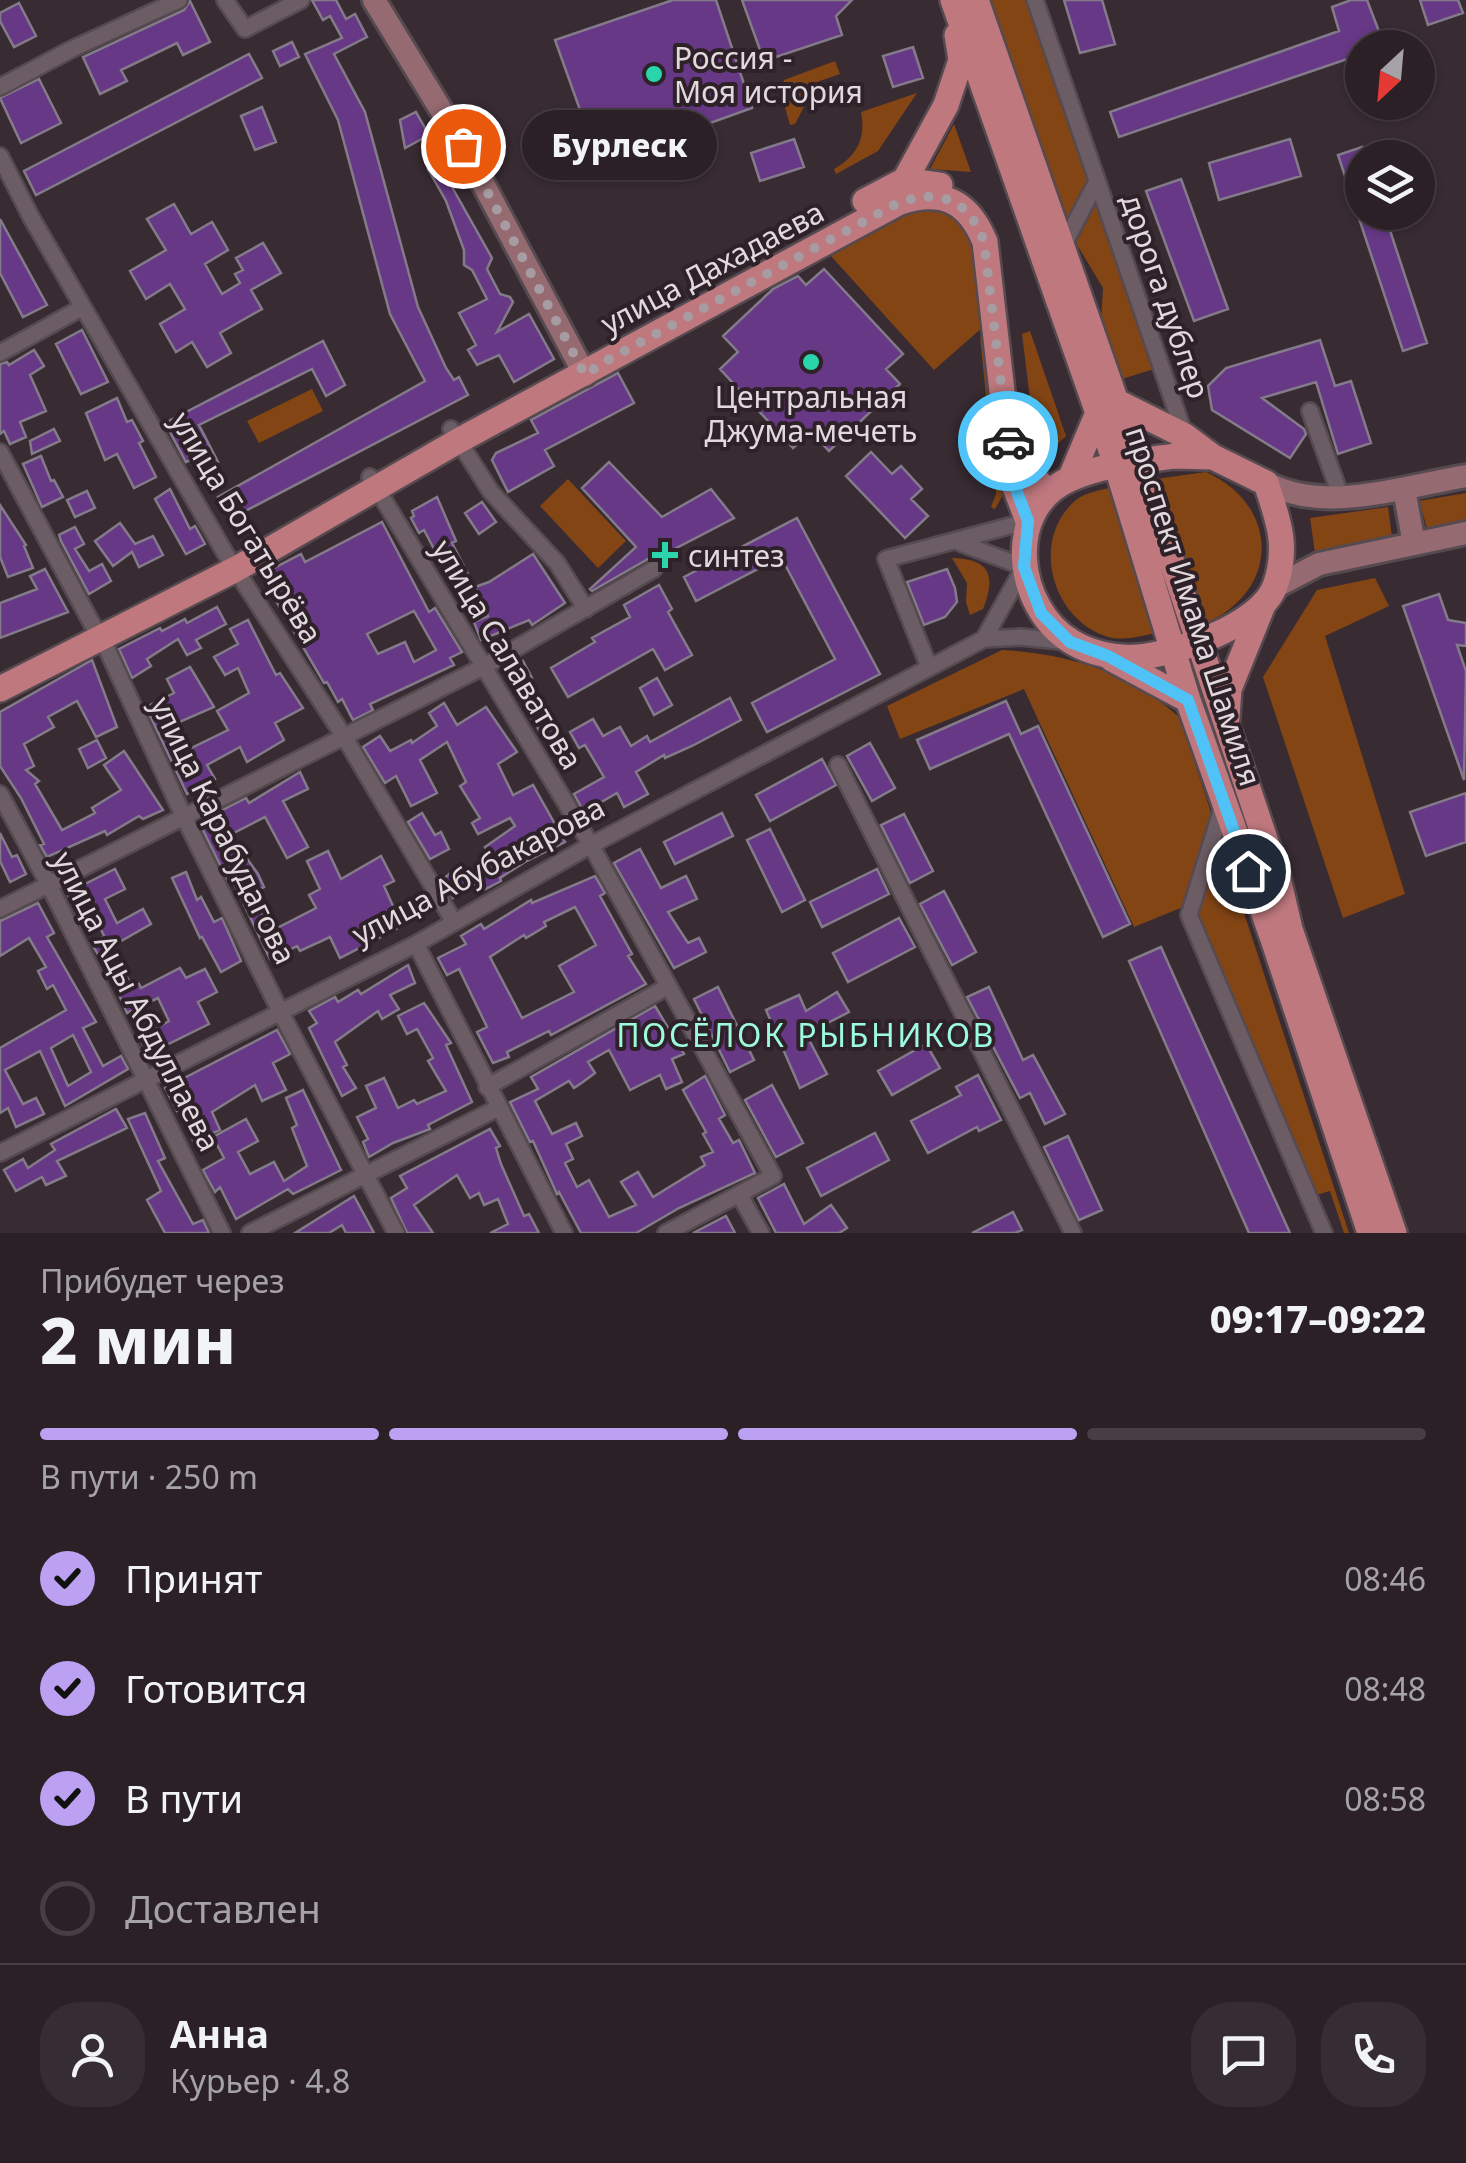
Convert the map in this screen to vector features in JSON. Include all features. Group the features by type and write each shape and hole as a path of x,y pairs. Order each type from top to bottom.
{"main road":[{"path":"374,0 463,146 582,368"},
{"path":"952,0 961,60 946,106 905,180 945,186 968,198 986,223 993,242 1007,329 1020,461 1048,493"},
{"name":"проспект Имама Шамиля","path":"952,0 1126,464 1199,642 1394,1233"},
{"name":"проспект Имама Шамиля","path":"976,0 1061,250 1106,408"},
{"name":"улица Дахадаева","path":"0,671 97,630 232,563 455,435 582,368 905,180"},
{"name":"улица Дахадаева","path":"582,368 604,362 898,203 918,196 938,196 960,205 977,223 984,242 1012,479 1028,521"},
{"path":"1070,479 1106,408 1185,436 1213,457 1287,493 1341,498 1466,476"},
{"path":"1028,521 1048,493 1070,479 1174,456 1213,457"},
{"name":"проспект Имама Шамиля","path":"1126,464 1188,700 1370,1233"},
{"path":"1226,728 1229,688 1270,595 1284,537 1266,482"},
{"path":"1404,489 1414,544"},
{"name":"улица Абубакарова","path":"1028,521 1024,567 1041,613 1070,642 1108,656 1139,657 1230,630 1270,595 1319,564 1466,534"},
{"name":"улица Дахадаева","path":"0,689 97,630"},
{"path":"1108,656 1188,700"}],"street":[{"path":"0,87 179,0"},
{"path":"225,0 245,29 301,0"},
{"name":"дорога дублер","path":"1035,0 1185,436"},
{"name":"улица Богатырёва","path":"0,156 232,563 345,738 454,922"},
{"path":"1061,250 1096,177"},
{"path":"0,353 83,307"},
{"path":"1310,410 1341,498"},
{"path":"455,435 491,492 557,563 586,609"},
{"name":"улица Карабудагова","path":"0,452 97,630 280,1010 396,1233"},
{"name":"улица Салаватова","path":"374,482 591,846 773,1176 739,1194"},
{"path":"929,667 886,560 1028,521"},
{"path":"958,542 1024,567"},
{"name":"улица Абубакарова","path":"984,640 1024,567"},
{"path":"0,909 483,667 654,569"},
{"name":"улица Абубакарова","path":"0,1153 416,944 591,846 984,640 1021,637 1070,642"},
{"path":"838,765 1073,1233"},
{"name":"улица Ацы Абдуллаева","path":"0,794 50,885 222,1233"},
{"path":"1224,803 1189,915 1324,1233"},
{"path":"416,944 564,1233"},
{"path":"487,1087 667,987"},
{"path":"250,1233 498,1108"},
{"path":"666,1233 739,1194 761,1233"}],"shaded area":[{"path":"989,0 1026,0 1089,182 1069,222"},
{"path":"835,61 840,74 817,82 795,124 790,125 781,93 784,80"},
{"path":"917,93 878,151 836,174 834,169 858,146 861,112"},
{"path":"954,124 971,172 930,169"},
{"path":"1096,204 1154,369 1122,379 1101,322 1103,288 1076,243"},
{"path":"927,208 959,222 973,238 983,327 934,370 831,256"},
{"path":"1030,331 1066,436 1034,466 1026,454 1022,413 1031,407 1022,334"},
{"path":"986,336 1004,493 995,509 991,507 996,494 980,337"},
{"path":"312,389 323,411 259,443 247,421"},
{"path":"1206,472 1231,487 1248,506 1258,527 1262,549 1258,571 1247,592 1229,610 1204,624 1156,479"},
{"path":"568,479 626,541 598,568 540,506"},
{"path":"1113,487 1159,632 1132,638 1105,636 1086,626 1071,612 1053,576 1054,535 1062,516 1080,497"},
{"path":"1466,493 1466,521 1427,528 1419,501"},
{"path":"1388,507 1392,537 1315,553 1310,518"},
{"path":"952,558 975,562 987,572 989,587 983,609 970,615 967,583"},
{"path":"1375,578 1389,606 1325,636 1405,894 1343,918 1263,677 1317,590"},
{"path":"1002,650 1050,656 1097,668 1141,689 1180,718 1349,1233 1344,1233 1330,1191 1316,1195 1193,903 1134,927 1024,689 900,739 887,706"}],"building":[{"path":"312,0 336,0 346,19 355,14 367,37 334,54 365,112 418,307 446,368 454,380 459,377 468,395 230,519 218,497 425,381 390,314 338,120 305,54 342,38 330,16 323,20"},
{"name":"Россия - Моя история","path":"673,0 716,0 752,108 599,163 555,40"},
{"path":"742,0 852,0 836,16 842,35 764,61"},
{"path":"1064,0 1102,0 1115,44 1080,53"},
{"path":"1351,0 1367,0 1378,30 1345,30 1345,60 1119,137 1110,112 1339,31 1332,7"},
{"path":"1420,0 1458,0 1463,13 1428,25"},
{"path":"190,1 210,42 183,55 177,43 121,70 127,81 100,94 83,57 184,10"},
{"path":"19,3 36,36 14,47 0,21 0,13"},
{"path":"292,42 299,57 280,66 273,51"},
{"path":"913,47 923,78 893,87 883,56"},
{"path":"249,54 262,78 36,195 24,171"},
{"path":"39,79 61,123 21,143 0,98"},
{"path":"262,107 276,142 255,150 241,116"},
{"path":"416,112 429,135 405,148 400,120"},
{"path":"794,139 804,167 760,181 751,153"},
{"path":"1290,139 1301,176 1219,200 1209,163"},
{"path":"1345,153 1345,176 1338,155"},
{"path":"439,164 492,258 487,269 500,294 513,302 497,332 529,314 554,359 514,382 499,355 477,365 468,350 476,345 459,313 487,299 472,270 464,265 464,250 446,201 428,169"},
{"path":"1181,179 1228,309 1194,321 1146,191"},
{"path":"174,204 191,234 212,222 228,250 205,264 222,294 240,283 235,274 243,270 236,258 263,243 281,273 251,290 262,309 220,333 231,353 207,367 192,342 176,352 160,324 185,309 170,284 146,299 130,271 166,250 147,219"},
{"path":"0,219 47,305 23,317 0,273"},
{"path":"1363,230 1390,230 1427,343 1403,351"},
{"name":"Центральная Джума-мечеть","path":"824,269 903,354 886,369 900,384 829,451 811,432 793,448 720,369 738,352 723,336 773,289 798,276 806,285"},
{"path":"82,330 108,382 81,394 56,344"},
{"path":"1320,340 1335,386 1351,381 1371,443 1338,454 1316,382 1262,398 1304,429 1306,434 1290,458 1212,410 1208,386 1226,368"},
{"path":"323,341 345,385 326,396 312,369 199,425 218,462 208,467 201,455 186,462 165,423"},
{"path":"34,350 44,366 30,375 46,411 20,422 26,437 10,444 4,431 0,434 0,364 9,365"},
{"path":"618,373 634,403 545,450 554,466 508,492 492,460 496,453 538,433 531,420"},
{"path":"117,398 127,422 132,420 143,441 139,443 156,477 134,488 117,454 105,460 86,413"},
{"path":"54,429 60,441 32,454 30,441"},
{"path":"871,452 892,474 901,466 922,489 911,499 928,516 905,538 846,476"},
{"path":"41,456 51,481 63,497 42,507 23,464"},
{"path":"609,462 662,517 711,489 734,518 592,591 636,547 582,488"},
{"path":"170,489 190,529 195,526 205,544 186,554 155,499"},
{"path":"87,491 95,508 75,517 67,500"},
{"path":"437,497 456,541 452,543 468,574 452,583 424,530 419,533 411,518 412,511"},
{"path":"482,502 496,522 479,534 465,513"},
{"path":"0,505 26,545 33,568 8,577 0,557"},
{"path":"797,518 880,674 767,732 752,703 835,659 781,557 696,601 684,577"},
{"path":"382,522 429,612 435,608 462,652 450,658 454,665 370,704 373,710 353,720 342,699 338,702 327,682 324,683 261,575 301,554 305,562","holes":["414,611 436,650 414,662 405,642 378,654 367,634"]},
{"path":"120,523 135,544 153,536 163,555 139,567 132,552 113,566 95,541"},
{"path":"75,527 84,544 75,549 89,571 102,564 111,581 89,594 59,535"},
{"path":"533,554 565,603 532,625 529,620 481,640 474,622 488,616 475,587"},
{"path":"45,569 68,612 0,638 0,603 37,589 30,576"},
{"path":"947,569 957,602 945,617 924,625 907,582"},
{"path":"659,585 672,609 668,612 692,655 665,670 653,649 568,697 551,668 630,617 624,605"},
{"path":"1439,594 1448,620 1466,623 1466,646 1457,645 1466,671 1464,780 1403,606"},
{"path":"217,607 226,624 196,640 201,648 187,655 178,639 147,659 151,666 132,678 119,649 160,628 162,631 185,619 187,623"},
{"path":"248,620 276,675 280,673 303,708 275,723 284,740 247,762 240,747 207,765 215,779 187,794 146,707 174,693 167,679 190,667 214,707 170,726 183,752 228,730 217,711 249,693 238,668 225,675 214,657 238,644 230,629"},
{"path":"92,660 117,727 96,737 77,701 48,717 54,727 24,744 34,766 26,770 39,781 35,784 62,830 95,813 92,808 121,790 104,765 124,751 163,810 143,819 139,816 107,835 105,831 47,857 21,798 0,766 0,712"},
{"path":"523,661 532,678 515,687 506,670"},
{"path":"657,678 672,705 654,715 640,688"},
{"path":"730,698 741,720 636,772 648,794 624,807 617,793 584,812 574,794 604,777 585,745 579,748 570,732 593,719 603,736 620,727 631,746 647,736 650,742"},
{"path":"1006,701 1021,734 1038,726 1130,924 1103,937 1009,734 930,769 917,740"},
{"path":"444,703 457,725 486,707 517,752 498,764 513,795 533,785 565,842 478,893 473,884 453,898 442,880 453,871 459,879 494,863 485,847 515,826 510,818 478,834 472,823 480,818 460,786 466,782 447,742 420,760 437,793 411,806 396,776 385,783 363,747 380,736 390,751 411,740 412,743 437,726 429,713"},
{"path":"546,712 557,731 544,738 532,719"},
{"path":"97,740 106,758 88,768 79,749"},
{"path":"870,743 895,788 872,801 847,756"},
{"path":"822,759 836,785 770,821 756,795"},
{"path":"300,772 308,789 283,801 308,847 287,858 265,817 230,835 258,874 264,887 252,892 264,919 269,917 275,929 316,908 309,895 320,889 307,861 328,851 341,879 381,856 394,881 384,886 402,926 340,958 330,937 270,959 231,877 227,879 199,822 246,798 249,803"},
{"path":"1466,793 1466,842 1426,856 1410,812"},
{"path":"422,813 435,835 441,832 449,849 430,859 408,822"},
{"path":"722,813 733,836 675,864 664,842"},
{"path":"904,814 933,871 910,883 881,825"},
{"path":"770,829 805,900 782,912 747,840"},
{"path":"0,833 26,874 10,882 0,861"},
{"path":"640,849 661,888 686,876 697,899 668,912 688,943 699,938 706,952 674,968 614,863"},
{"path":"115,869 125,889 105,899 117,923 143,909 151,924 109,948 133,987 139,984 141,988 180,968 186,978 205,969 217,992 198,1002 209,1024 148,1054 139,1038 169,1021 158,998 127,1013 91,943 104,936 90,907 76,913 67,893"},
{"path":"877,869 889,894 822,927 810,902"},
{"path":"186,872 197,900 201,897 214,922 222,918 241,961 221,972 172,878"},
{"path":"595,876 605,893 600,896 632,954 628,956 646,984 551,1035 549,1031 507,1052 509,1057 493,1063 477,1032 487,1027 459,969 447,975 438,958 466,944 461,936 481,924 484,929 531,900 532,903","holes":["575,907 596,945 559,966 574,992 522,1018 490,957"]},
{"path":"944,891 976,952 952,965 920,904"},
{"path":"38,903 54,933 47,937 96,1022 83,1028 103,1066 121,1056 128,1069 65,1106 40,1051 5,1070 23,1104 36,1098 44,1114 16,1127 8,1108 0,1113 0,1048 66,1010 53,985 47,989 38,971 46,967 29,938 0,956 0,921","holes":["73,1035 91,1072 68,1086 51,1048"]},
{"path":"899,918 915,947 848,982 833,953"},
{"path":"1161,947 1290,1233 1249,1233 1129,961"},
{"path":"408,965 415,983 390,995 399,1009 382,1019 378,1011 335,1042 347,1065 343,1067 356,1088 342,1096 309,1028 317,1023 309,1011 335,997 338,1002 358,990 361,994"},
{"path":"718,987 754,1060 730,1072 694,999"},
{"path":"989,987 1023,1060 1033,1055 1065,1114 1045,1124 1030,1093 1020,1098 967,997"},
{"path":"837,992 849,1012 806,1034 827,1074 800,1088 766,1010 799,995 806,1011"},
{"path":"424,1003 451,1043 446,1045 472,1102 428,1125 430,1129 369,1157 363,1142 368,1139 357,1117 376,1108 366,1086 384,1078 398,1108 446,1091 428,1061 433,1058 417,1029 407,1034 398,1016"},
{"path":"655,1006 684,1054 672,1059 682,1082 666,1089 660,1075 630,1090 609,1050 588,1062 595,1073 583,1082 574,1088 569,1081 535,1101 552,1134 576,1123 582,1136 566,1144 573,1159 565,1163 577,1187 589,1180 609,1217 636,1205 621,1182 638,1172 653,1197 705,1165 701,1157 713,1152 683,1090 705,1076 725,1115 719,1119 733,1143 739,1140 755,1173 636,1233 581,1233 510,1102 538,1089 531,1077"},
{"path":"277,1030 290,1054 273,1063 286,1090 262,1101 255,1085 212,1112 220,1130 194,1142 165,1088"},
{"path":"926,1044 940,1068 892,1095 878,1071"},
{"path":"978,1075 1001,1120 979,1131 977,1127 928,1153 911,1121 961,1095 956,1087"},
{"path":"772,1085 803,1143 776,1157 745,1100"},
{"path":"303,1090 341,1170 293,1194 288,1189 236,1219 220,1187 215,1192 203,1170 224,1158 213,1137 246,1119 258,1141 238,1152 250,1174 274,1162 284,1181 307,1166 292,1128 297,1125 286,1098"},
{"path":"116,1109 127,1128 57,1161 66,1176 46,1185 42,1177 16,1191 4,1170 23,1159 28,1168 55,1150 51,1144"},
{"path":"145,1113 165,1158 158,1161 193,1224 203,1220 209,1233 165,1233 147,1200 161,1191 128,1119"},
{"path":"490,1129 500,1146 496,1148 501,1164 524,1216 529,1214 539,1233 490,1233 508,1224 498,1199 484,1205 479,1193 470,1198 457,1175 414,1205 433,1233 407,1233 391,1198 407,1188 400,1176"},
{"path":"875,1133 889,1160 821,1196 807,1168"},
{"path":"1068,1136 1102,1210 1079,1220 1044,1147"},
{"path":"784,1184 804,1224 831,1205 847,1228 839,1233 776,1233 758,1198"},
{"path":"354,1196 374,1233 346,1233 342,1225 329,1233 295,1233"},
{"path":"1013,1212 1022,1230 972,1233"},
{"path":"726,1216 735,1233 693,1233"}],"way so far":[{"path":"463,146 585,375 898,203 918,196 938,196 960,205 977,223 984,242 1008,441"}],"place":[{"name":"Россия - Моя история","path":"654,74"},
{"name":"Бурлеск","path":"463,146"},
{"name":"Центральная Джума-мечеть","path":"811,362"},
{"name":"синтез","path":"665,555"}],"district":[{"name":"ПОСЁЛОК РЫБНИКОВ","path":"806,1034"}],"route":[{"path":"1008,441 1012,479 1028,521 1024,567 1027,583 1041,613 1070,642 1108,656 1188,700 1248,871"}]}
